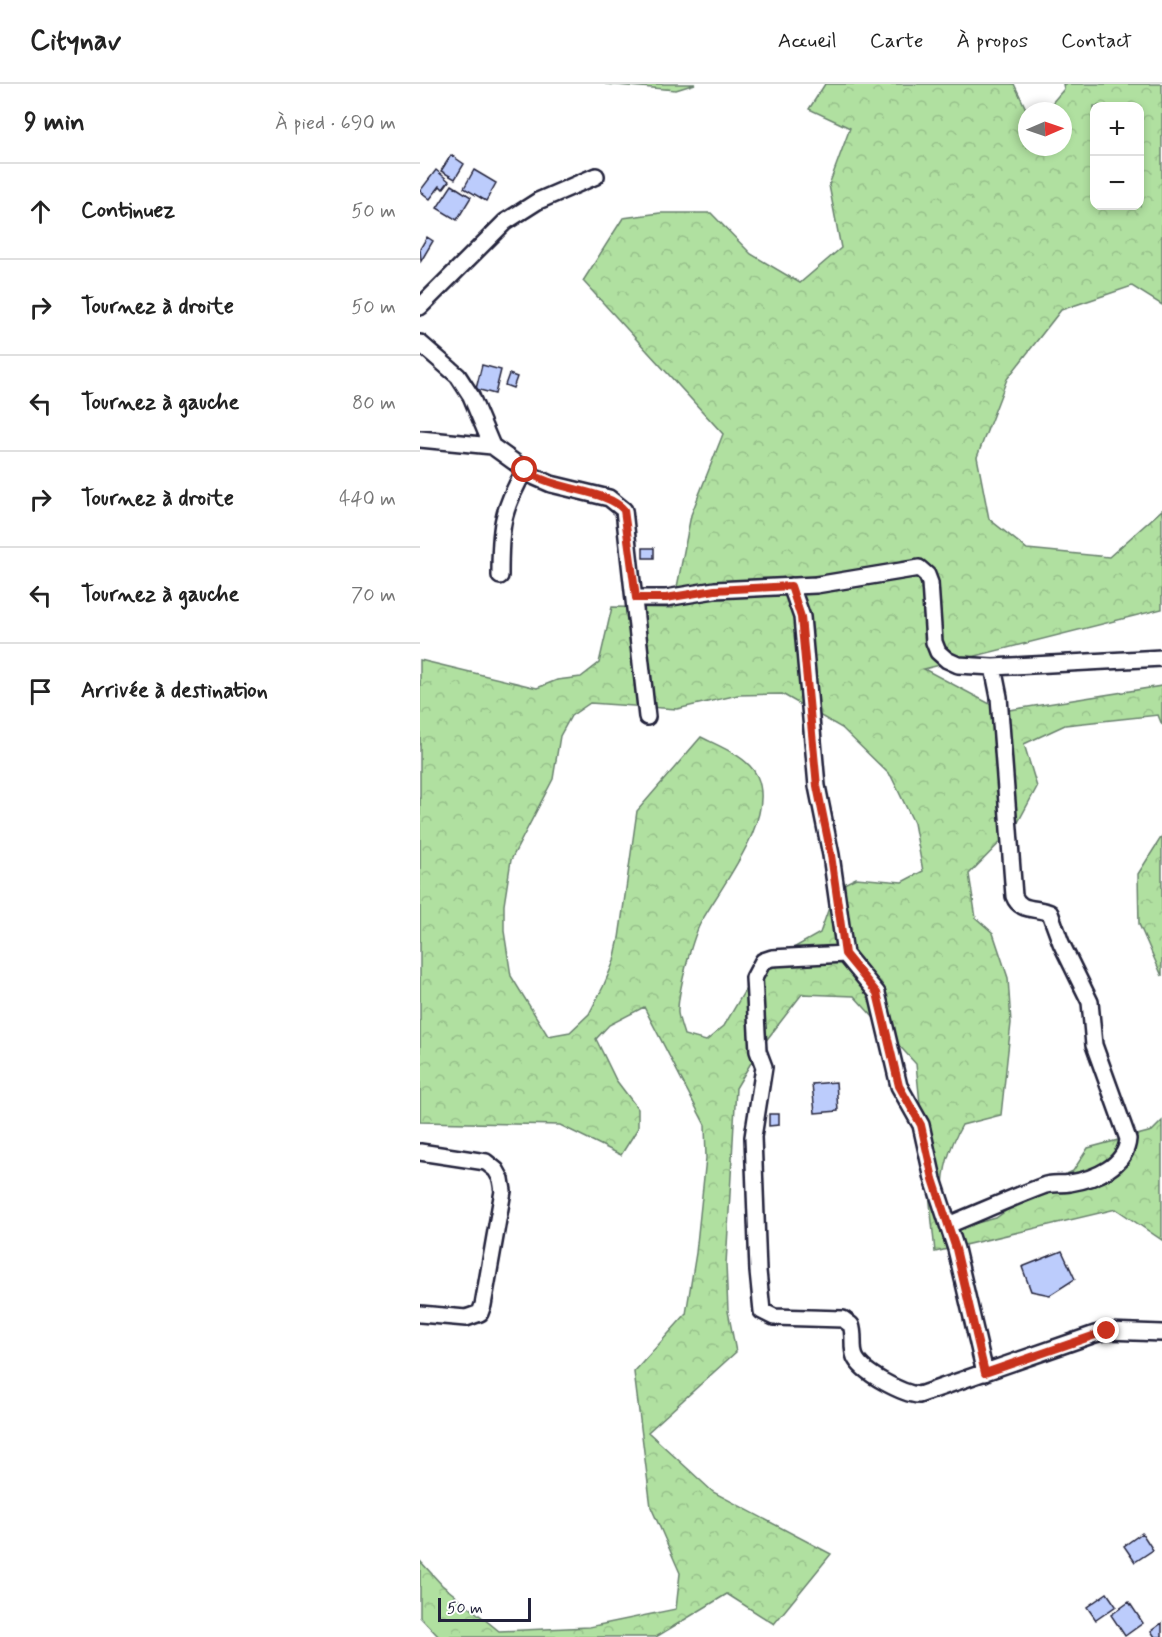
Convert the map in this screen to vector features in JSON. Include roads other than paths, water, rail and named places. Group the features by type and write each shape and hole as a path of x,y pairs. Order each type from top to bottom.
{"street":[{"path":"420,307 505,222 538,201 596,176"},
{"path":"420,343 458,376 471,396 492,446"},
{"path":"420,439 492,446 525,470 551,484 609,498 624,510 636,598 647,717"},
{"path":"500,576 502,519 506,504 525,470"},
{"path":"636,598 666,598 715,590 816,585 919,568 927,575 930,583 934,642 938,652 947,660 958,665 993,667 1162,658"},
{"path":"791,586 801,617 817,786 831,855 845,954 877,993 899,1086 921,1125 933,1179 948,1225 985,1373"},
{"path":"948,1225 1046,1184 1074,1183 1108,1169 1117,1164 1127,1149 1128,1139 1097,1058 1090,1002 1061,943 1050,913 1022,907 1017,904 1014,896 999,697 993,667"},
{"path":"845,954 771,958 763,961 754,978 758,1051 764,1067 753,1137 758,1271 762,1311 774,1317 843,1319 851,1324 855,1357 864,1368 910,1394 928,1394 1107,1331 1162,1332"},
{"path":"420,1152 486,1162 496,1170 503,1191 480,1313 466,1318 420,1314"}]}
